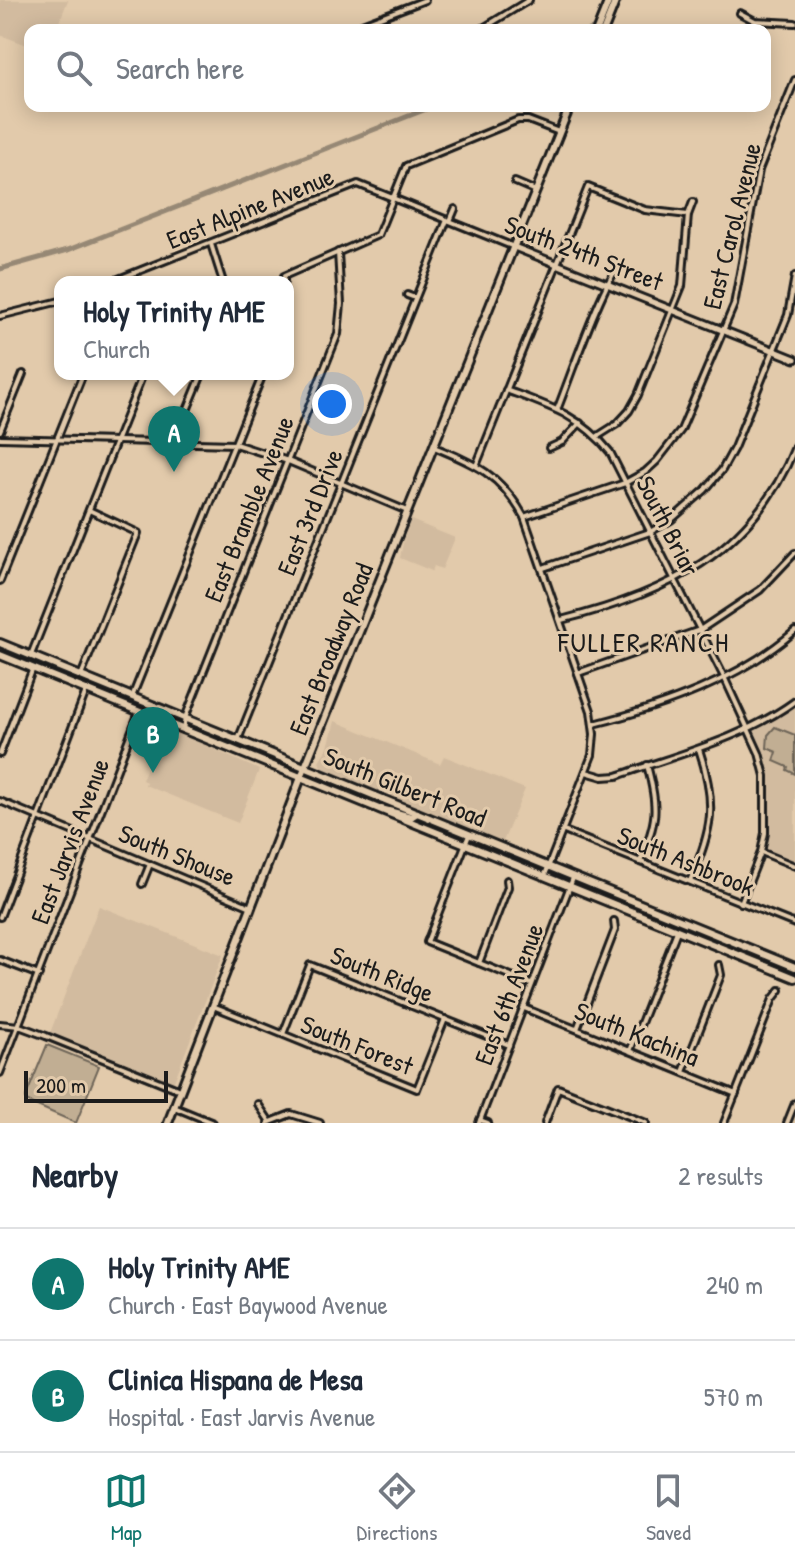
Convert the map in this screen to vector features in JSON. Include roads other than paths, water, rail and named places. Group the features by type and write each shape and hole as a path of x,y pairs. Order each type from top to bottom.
{"main road":[{"path":"599,24 604,11 613,2"},
{"path":"607,24 613,2"},
{"name":"East Broadway Road","path":"168,1123 305,767 567,112"},
{"name":"South Gilbert Road","path":"0,643 795,967"},
{"name":"South Gilbert Road","path":"0,655 795,978"},
{"path":"378,809 411,817 417,813"},
{"path":"426,828 430,825 451,827"}],"street":[{"path":"362,24 425,0"},
{"path":"490,24 529,0"},
{"path":"740,13 755,21 795,23"},
{"name":"East Carol Avenue","path":"524,517 625,483 645,472 676,439 691,411 738,289 759,170 795,80"},
{"path":"284,276 378,235 406,166 518,120 528,120 559,132"},
{"path":"515,182 536,191"},
{"name":"South 24th Street","path":"358,184 795,359"},
{"name":"East Alpine Avenue","path":"127,276 358,184"},
{"path":"476,466 588,187 645,210 688,215"},
{"path":"598,436 617,424 629,411 674,310 682,286 688,215 693,202"},
{"name":"East 3rd Drive","path":"238,740 415,298 455,209"},
{"path":"211,244 221,276"},
{"name":"East Bramble Avenue","path":"183,730 185,718 338,334 341,304 338,252"},
{"path":"557,410 608,284 620,266"},
{"path":"543,568 650,532 690,504 722,470 734,448 788,315 795,276"},
{"path":"407,295 415,298"},
{"path":"0,316 54,302"},
{"path":"0,431 23,374"},
{"path":"0,581 81,380"},
{"path":"31,655 141,380"},
{"path":"174,442 200,380"},
{"path":"132,697 261,380"},
{"name":"South Briar","path":"506,390 557,410 598,436 610,452 725,679 765,776 766,814 761,852 741,903"},
{"path":"549,448 562,442 580,423"},
{"path":"0,438 235,444 288,461 407,511"},
{"path":"434,447 476,466 501,483 524,517 594,724 593,747 586,772 544,878"},
{"path":"561,620 676,581 729,544 749,524 776,487 795,447"},
{"path":"81,676 138,533 89,510"},
{"path":"578,673 700,630 760,590 795,553"},
{"path":"594,724 725,679 795,631"},
{"path":"0,754 33,668"},
{"path":"0,917 86,690"},
{"path":"586,772 603,777 617,776 699,749 747,728 795,701"},
{"name":"East Jarvis Avenue","path":"0,1073 139,712"},
{"path":"690,881 709,833 711,810 707,773 699,749"},
{"path":"640,862 656,816 657,801 647,765"},
{"name":"South Shouse","path":"0,801 251,907"},
{"name":"South Ashbrook","path":"563,831 795,924"},
{"path":"469,835 427,942 531,984"},
{"path":"761,852 795,866"},
{"path":"142,884 150,863"},
{"name":"East 6th Avenue","path":"479,1121 573,878"},
{"path":"479,963 508,887 507,880"},
{"path":"577,1029 615,930 614,921"},
{"path":"630,1051 677,931"},
{"path":"0,960 39,975"},
{"name":"South Ridge","path":"283,1034 310,965 509,1045"},
{"path":"683,1072 721,975 719,965"},
{"path":"724,1123 773,999 780,990"},
{"name":"South Forest","path":"213,1006 417,1089 445,1019"},
{"name":"South Kachina","path":"524,1008 736,1094"},
{"path":"0,1024 19,1026 180,1090"},
{"path":"545,1123 558,1088 646,1123"},
{"path":"787,1123 795,1103"},
{"path":"258,1104 270,1123 291,1114 320,1123"},
{"path":"174,1107 213,1123"},
{"path":"479,1121 488,1123"}],"waterway":[{"path":"0,269 68,250 419,112"}],"place":[{"name":"Holy Trinity AME","path":"174,472"},
{"name":"Clinica Hispana de Mesa","path":"153,773"}],"district":[{"name":"FULLER RANCH","path":"644,642"}]}
